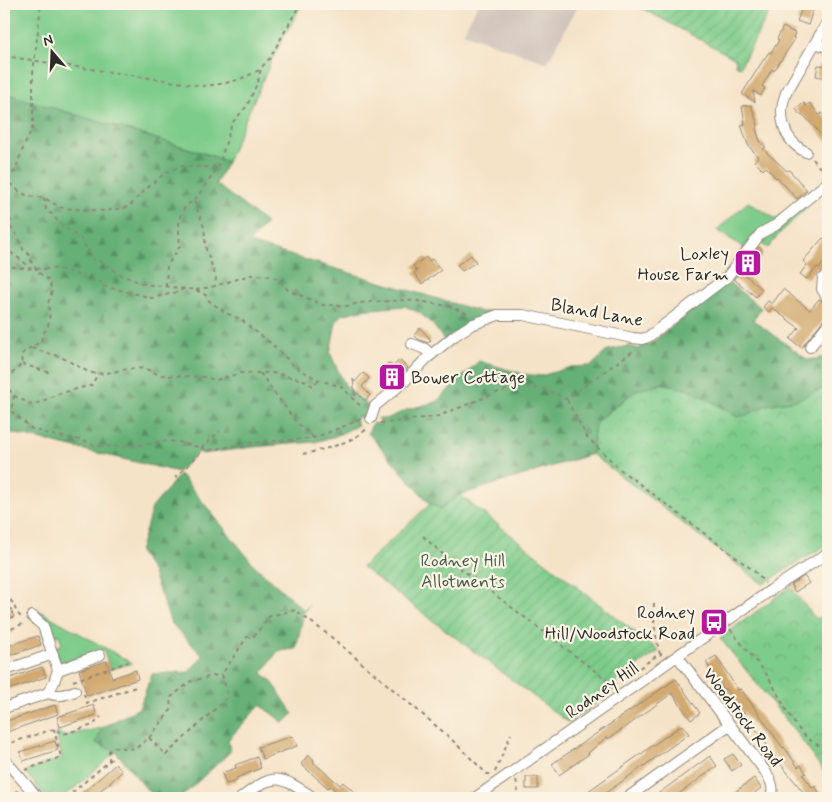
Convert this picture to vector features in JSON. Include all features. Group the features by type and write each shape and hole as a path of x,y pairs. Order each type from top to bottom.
{"street":[{"path":"806,152 794,144 788,136 781,111 786,93 828,21"},
{"path":"816,43 828,48"},
{"name":"Bland Lane","path":"371,418 375,406 404,382 432,354 471,325 498,315 522,316 642,339 656,331 727,277 761,233 776,225 828,181"},
{"path":"823,278 822,289 828,299"},
{"path":"810,347 828,324"},
{"path":"412,344 432,354"},
{"name":"Rodney Hill","path":"475,798 771,590 828,553"},
{"path":"32,616 43,626 58,670 48,693"},
{"path":"6,670 53,654"},
{"path":"58,670 100,655"},
{"name":"Woodstock Road","path":"675,659 730,725 770,779 775,797"},
{"path":"4,708 48,693 62,696 74,686"},
{"path":"627,798 730,725"},
{"path":"4,759 38,798"},
{"path":"241,798 263,782 280,779 289,782 314,798"}],"path":[{"path":"4,187 16,169 33,127 33,73 42,4"},
{"path":"4,56 202,86 220,85 238,81 261,68 270,58 300,4"},
{"path":"166,286 167,266 180,246 178,228 180,217 188,204 194,201 218,168 232,123 247,106 258,81 261,68"},
{"path":"806,152 828,181"},
{"path":"4,178 20,192 28,196 44,198 62,208 104,211 129,207 165,173 180,166 218,168"},
{"path":"44,198 46,210 53,214 59,223 82,240 94,261 102,262 121,275 134,280 155,286 196,290 207,296 209,301 226,313 242,320 272,344 293,365 320,380 342,387 376,421 387,424 439,416 498,392 520,386 544,389 566,399 586,437 622,470 754,571 771,590"},
{"path":"194,201 204,227 206,249 216,278 221,284"},
{"path":"4,204 8,208 12,219 12,232 18,236 20,245 24,252 28,253 39,273 49,280 52,291 48,304 50,314 48,326 41,341 32,348 25,350 21,355 22,364"},
{"path":"4,248 24,262 30,269"},
{"path":"4,265 30,269 50,270 57,268 92,281 101,282 103,286 152,298 178,292 186,288"},
{"path":"196,290 250,275 272,276 280,281 288,290 323,305 348,307 359,303 402,300 418,301 448,306 471,315"},
{"path":"215,286 216,278"},
{"path":"566,399 639,347 642,339"},
{"path":"32,348 58,356 89,372 98,373 125,368 140,368 153,371 158,375 204,377 216,380 241,373 272,373 304,380 314,386 320,380"},
{"path":"22,364 51,373"},
{"path":"22,364 4,382 14,396 34,405 58,394 92,384 98,373"},
{"path":"259,373 296,422 314,438"},
{"path":"12,411 14,396"},
{"path":"4,409 12,411 32,429 52,436 82,440 98,446 126,447 167,441 180,442 203,449 314,438 335,431 357,420 371,418"},
{"path":"303,454 340,444 361,434 367,429 371,418"},
{"path":"175,478 220,430"},
{"path":"423,536 448,559 611,682 615,683 629,676 660,654"},
{"path":"4,595 13,601 19,616 28,621 4,632"},
{"path":"654,603 655,636 660,654"},
{"path":"109,761 109,751 113,747 135,749 149,738 171,710 170,698 191,681 222,674 247,637 253,637 270,616 295,610 330,636 448,736 487,774 494,774 511,734"},
{"path":"725,623 767,675 795,723 807,738 818,746 828,748"},
{"path":"660,654 675,659"},
{"path":"74,686 128,662"},
{"path":"149,738 166,755 228,697 222,674"},
{"path":"74,686 82,688 87,703 136,687"},
{"path":"4,745 54,729 64,734 93,725 101,717"},
{"path":"16,773 61,757 54,729"},
{"path":"66,798 115,756"},
{"path":"514,771 519,798"},
{"path":"8,798 26,784"}],"shaded area":[{"path":"478,4 579,4 547,63 463,33"}],"green space":[{"path":"4,4 302,4 271,61 227,162 210,155 4,94"},
{"path":"634,4 774,4 740,67 735,65 736,59"},
{"path":"4,93 210,155 227,162 216,184 266,223 249,243 482,312 490,311 444,340 434,326 420,313 405,306 361,310 342,315 336,322 330,353 345,385 370,407 368,415 355,418 358,425 336,436 315,442 252,447 203,454 198,452 178,472 4,431"},
{"path":"802,201 806,208 778,235 768,248 759,242 746,249 717,230 748,202 776,219"},
{"path":"727,281 761,308 753,320 808,360 828,357 828,386 797,400 767,405 737,418 717,406 670,384 648,387 620,402 595,423 592,454 460,495 440,509 430,504 368,433 373,423 381,425 378,418 386,419 409,409 436,402 479,361 523,374 541,376 571,367 591,366 608,350 629,346 640,349 642,346 648,345 655,340"},
{"path":"663,384 673,385 692,392 737,417 747,415 767,405 797,400 828,386 828,544 763,584 592,454 595,423 637,390"},
{"path":"180,474 254,565 304,610 309,605 304,612 296,649 278,651 262,673 273,683 293,714 284,723 260,705 228,740 230,752 180,798 154,798 116,752 96,743 102,728 139,708 152,674 189,672 203,656 171,623 152,571 139,552 152,508"},
{"name":"Rodney Hill Allotments","path":"460,495 659,651 617,680 612,692 569,723 362,567 430,504 440,509"},
{"path":"790,587 816,619 828,612 828,777 795,731 720,638"},
{"path":"38,610 132,663 111,669 103,650 62,663 59,660 55,647 62,644 59,635 51,637"},
{"path":"102,728 97,743 116,752 63,798 60,798 56,793 49,796 44,795 25,772 62,758 56,732 64,736"}],"building":[{"path":"804,4 815,4 808,25 797,21"},
{"path":"783,27 795,33 793,38 795,39 774,71 772,69 762,86 765,88 761,96 753,91 755,102 742,94 760,65 779,40 777,39"},
{"path":"818,65 828,66 828,78 816,76"},
{"path":"804,103 806,106 810,103 819,115 822,113 828,121 828,142 796,109"},
{"path":"751,105 758,125 756,129 760,141 766,147 763,149 787,171 789,170 807,190 797,199 766,167 763,170 754,161 758,157 748,145 741,125 745,124 742,106"},
{"path":"823,238 828,243 828,257 819,269 817,267 807,279 800,274 807,265 803,261"},
{"name":"Loxley House Farm","path":"759,247 763,251 745,275 762,289 756,297 734,279"},
{"path":"471,255 476,262 462,271 457,265"},
{"path":"426,257 429,261 432,259 441,270 422,284 414,273 417,271 413,266"},
{"path":"783,289 810,310 819,299 828,306 828,314 802,348 790,339 799,328 772,308 769,312 763,307 768,301 772,304"},
{"path":"420,328 431,340 428,343 414,335"},
{"name":"Bower Cottage","path":"399,360 408,368 388,386 381,380 387,374 382,369 388,363 393,367"},
{"path":"363,373 369,378 362,387 370,395 365,401 357,393 355,396 353,379 355,382"},
{"path":"804,576 809,583 795,592 791,585"},
{"path":"11,608 14,617 4,620 4,610"},
{"path":"38,636 41,645 4,657 4,647"},
{"path":"716,656 738,690 741,689 798,767 801,765 806,773 803,775 813,788 815,786 823,798 808,798 779,762 744,712 735,703 726,689 724,690 706,662"},
{"path":"107,661 112,678 136,670 138,679 87,696 79,670"},
{"path":"42,667 46,677 4,691 4,680"},
{"path":"676,679 700,713 691,720 672,693 626,727 608,739 607,737 589,754 559,775 552,764"},
{"path":"55,705 58,714 4,733 4,722"},
{"path":"94,705 96,715 60,727 57,717"},
{"path":"682,725 689,734 607,792 596,798 587,798 584,794"},
{"path":"293,736 297,746 263,759 258,747"},
{"path":"55,741 58,750 23,761 20,752"},
{"path":"733,754 741,765 732,771 724,759"},
{"path":"308,755 314,760 313,762 340,785 343,782 361,798 344,798 330,786 328,788 301,764"},
{"path":"710,756 717,766 687,788 673,798 652,798"},
{"path":"257,757 261,768 236,778 237,781 226,784 222,773 236,768 235,765"},
{"path":"116,764 122,771 111,782 91,798 77,798"},
{"path":"526,777 538,777 538,789 526,789"},
{"path":"754,778 761,788 748,798 727,798"}],"place":[{"name":"Loxley House Farm","path":"748,263"},
{"name":"Bower Cottage","path":"392,377"},
{"name":"Rodney Hill/Woodstock Road","path":"714,622"}]}
